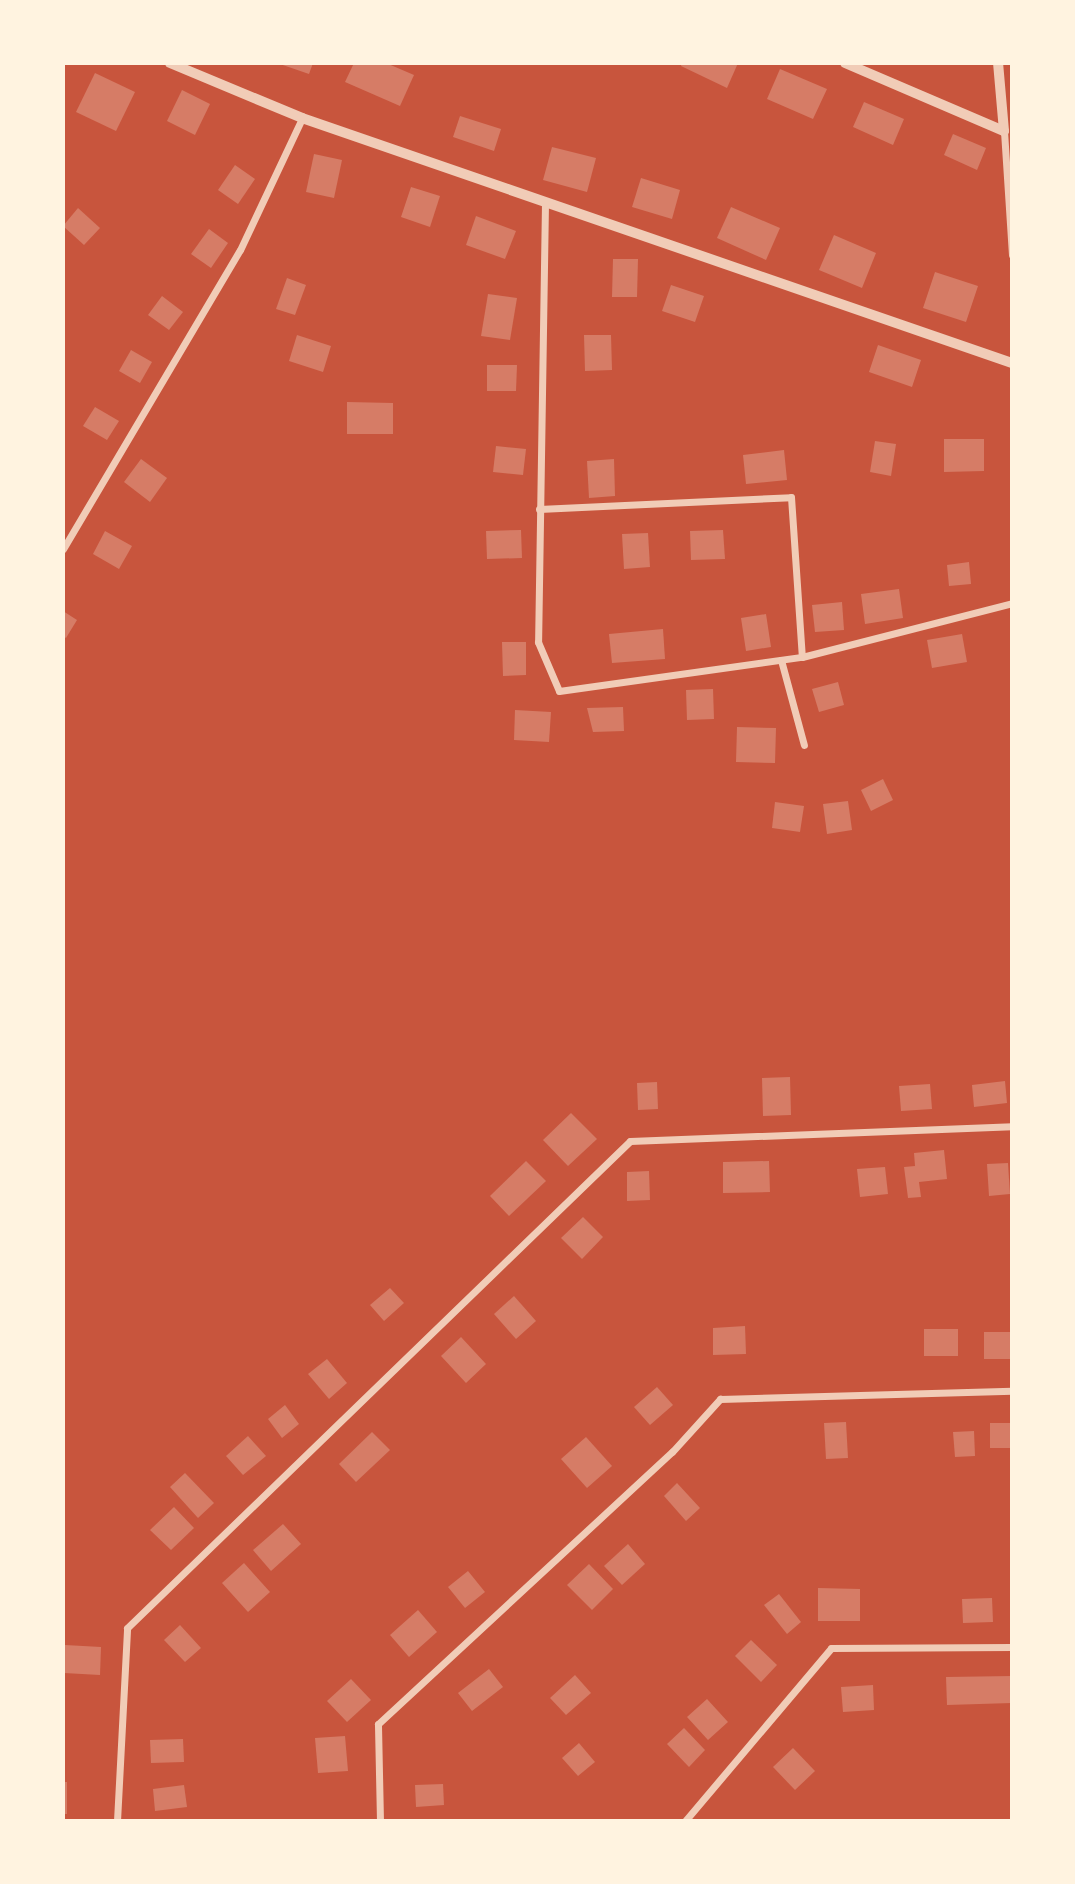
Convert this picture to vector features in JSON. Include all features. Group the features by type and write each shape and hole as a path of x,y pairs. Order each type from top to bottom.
{"street":[{"path":"170,63 302,118 1012,363"},
{"path":"845,63 1004,131"},
{"path":"998,63 1012,255"},
{"path":"63,549 240,250 302,118"},
{"path":"545,203 538,642 559,691 802,657 1012,603"},
{"path":"539,509 791,497 802,657"},
{"path":"781,660 804,746"},
{"path":"117,1821 127,1628 630,1141 1012,1126"},
{"path":"380,1821 377,1724 672,1452 720,1399 1012,1391"},
{"path":"685,1821 831,1648 1012,1647"}],"building":[{"path":"277,63 313,63 309,74"},
{"path":"354,63 386,63 414,75 400,106 345,82"},
{"path":"682,63 738,63 727,88 681,66"},
{"path":"780,69 827,89 813,119 767,99"},
{"path":"95,73 135,92 116,131 76,112"},
{"path":"182,90 210,104 195,135 167,121"},
{"path":"864,102 904,119 893,145 853,127"},
{"path":"460,116 501,129 494,151 453,137"},
{"path":"953,134 986,148 977,170 944,155"},
{"path":"552,147 596,158 587,192 543,180"},
{"path":"314,154 342,160 334,198 306,192"},
{"path":"235,165 255,179 238,204 218,190"},
{"path":"641,178 680,190 672,219 632,207"},
{"path":"411,187 440,196 430,227 401,217"},
{"path":"731,207 780,228 766,260 717,238"},
{"path":"78,208 100,228 84,245 63,226"},
{"path":"476,216 516,231 505,259 466,245"},
{"path":"209,229 228,243 211,268 191,254"},
{"path":"834,235 876,253 862,288 819,270"},
{"path":"613,259 638,259 637,297 612,297"},
{"path":"935,272 978,286 966,322 923,308"},
{"path":"287,278 306,285 295,315 276,309"},
{"path":"671,285 704,296 695,322 662,311"},
{"path":"488,294 517,298 510,340 481,336"},
{"path":"162,296 183,312 169,330 148,315"},
{"path":"297,335 331,346 323,372 289,361"},
{"path":"584,335 611,335 612,370 585,371"},
{"path":"878,345 921,360 912,387 869,372"},
{"path":"131,350 152,362 140,383 119,371"},
{"path":"487,365 517,365 516,391 487,391"},
{"path":"347,402 393,403 393,434 347,434"},
{"path":"95,407 119,421 107,440 83,426"},
{"path":"944,439 984,439 984,471 944,472"},
{"path":"875,441 896,444 891,476 870,472"},
{"path":"496,446 526,449 523,475 493,472"},
{"path":"784,450 787,480 746,484 743,455"},
{"path":"141,459 167,478 150,502 124,482"},
{"path":"614,459 615,496 589,498 587,461"},
{"path":"521,530 522,558 487,559 486,531"},
{"path":"723,530 725,559 691,560 690,531"},
{"path":"105,531 132,546 119,569 93,554"},
{"path":"648,533 650,567 624,569 622,534"},
{"path":"969,562 971,584 949,586 947,565"},
{"path":"899,589 903,618 865,624 861,594"},
{"path":"842,602 844,630 815,632 812,605"},
{"path":"63,611 77,620 66,638 63,636"},
{"path":"766,614 771,647 746,651 741,618"},
{"path":"663,629 665,659 612,663 609,634"},
{"path":"962,634 967,662 932,668 927,640"},
{"path":"502,642 526,642 526,675 503,676"},
{"path":"838,682 844,705 819,712 812,689"},
{"path":"713,689 714,719 687,720 686,690"},
{"path":"623,707 624,731 593,732 587,708"},
{"path":"515,710 551,712 549,742 514,740"},
{"path":"737,727 776,728 775,763 736,762"},
{"path":"883,779 893,800 871,811 861,790"},
{"path":"848,801 852,830 827,834 823,804"},
{"path":"775,802 804,806 800,832 772,828"},
{"path":"790,1077 791,1115 763,1116 762,1078"},
{"path":"1005,1081 1007,1103 974,1107 972,1085"},
{"path":"657,1082 658,1109 638,1110 637,1083"},
{"path":"930,1084 932,1109 901,1111 899,1086"},
{"path":"571,1113 597,1139 568,1166 543,1140"},
{"path":"944,1150 947,1179 919,1182 921,1197 908,1198 904,1167 915,1166 914,1153"},
{"path":"526,1161 546,1181 509,1216 490,1196"},
{"path":"769,1161 770,1192 723,1193 723,1162"},
{"path":"1008,1163 1010,1194 989,1196 987,1164"},
{"path":"885,1167 888,1194 860,1197 857,1169"},
{"path":"649,1171 650,1200 627,1201 627,1172"},
{"path":"583,1217 603,1237 582,1259 561,1238"},
{"path":"390,1288 404,1303 384,1321 370,1305"},
{"path":"514,1296 536,1321 516,1339 494,1314"},
{"path":"745,1326 746,1354 713,1355 713,1328"},
{"path":"924,1329 958,1329 958,1356 924,1356"},
{"path":"984,1332 1012,1332 1012,1359 984,1359"},
{"path":"461,1337 486,1364 466,1383 441,1356"},
{"path":"327,1359 347,1383 329,1399 308,1374"},
{"path":"657,1387 673,1405 650,1425 634,1407"},
{"path":"285,1405 299,1424 282,1438 268,1419"},
{"path":"846,1422 848,1458 826,1459 824,1423"},
{"path":"990,1423 1011,1423 1011,1448 990,1448"},
{"path":"974,1431 975,1456 955,1457 953,1432"},
{"path":"372,1432 390,1450 356,1482 339,1464"},
{"path":"248,1436 266,1456 243,1475 226,1456"},
{"path":"586,1437 612,1466 587,1488 561,1459"},
{"path":"185,1473 214,1503 198,1518 170,1487"},
{"path":"677,1483 700,1508 686,1521 664,1496"},
{"path":"174,1507 194,1528 171,1550 150,1530"},
{"path":"283,1524 301,1544 271,1571 253,1550"},
{"path":"628,1544 645,1564 622,1585 604,1566"},
{"path":"244,1563 270,1592 248,1612 222,1583"},
{"path":"589,1564 613,1589 592,1610 567,1585"},
{"path":"468,1571 485,1592 465,1608 448,1587"},
{"path":"818,1588 860,1589 860,1621 818,1621"},
{"path":"779,1594 801,1622 787,1634 764,1605"},
{"path":"992,1598 993,1622 963,1623 962,1599"},
{"path":"418,1610 437,1632 409,1657 390,1635"},
{"path":"180,1625 201,1648 185,1662 164,1640"},
{"path":"751,1640 777,1665 761,1682 735,1656"},
{"path":"65,1645 101,1647 100,1675 64,1673"},
{"path":"489,1669 503,1687 472,1711 458,1693"},
{"path":"575,1675 591,1693 566,1715 550,1698"},
{"path":"1012,1676 1012,1703 947,1705 946,1677"},
{"path":"351,1679 371,1700 347,1722 327,1701"},
{"path":"873,1685 874,1710 843,1712 841,1687"},
{"path":"707,1699 728,1722 708,1740 687,1717"},
{"path":"684,1728 705,1750 689,1767 667,1744"},
{"path":"345,1736 348,1771 318,1773 315,1738"},
{"path":"183,1739 184,1762 151,1763 150,1740"},
{"path":"579,1743 595,1762 578,1776 562,1758"},
{"path":"793,1748 815,1771 795,1790 773,1767"},
{"path":"63,1782 67,1782 67,1814 63,1814"},
{"path":"443,1784 444,1805 416,1807 415,1785"},
{"path":"184,1785 187,1807 155,1811 153,1789"}]}
